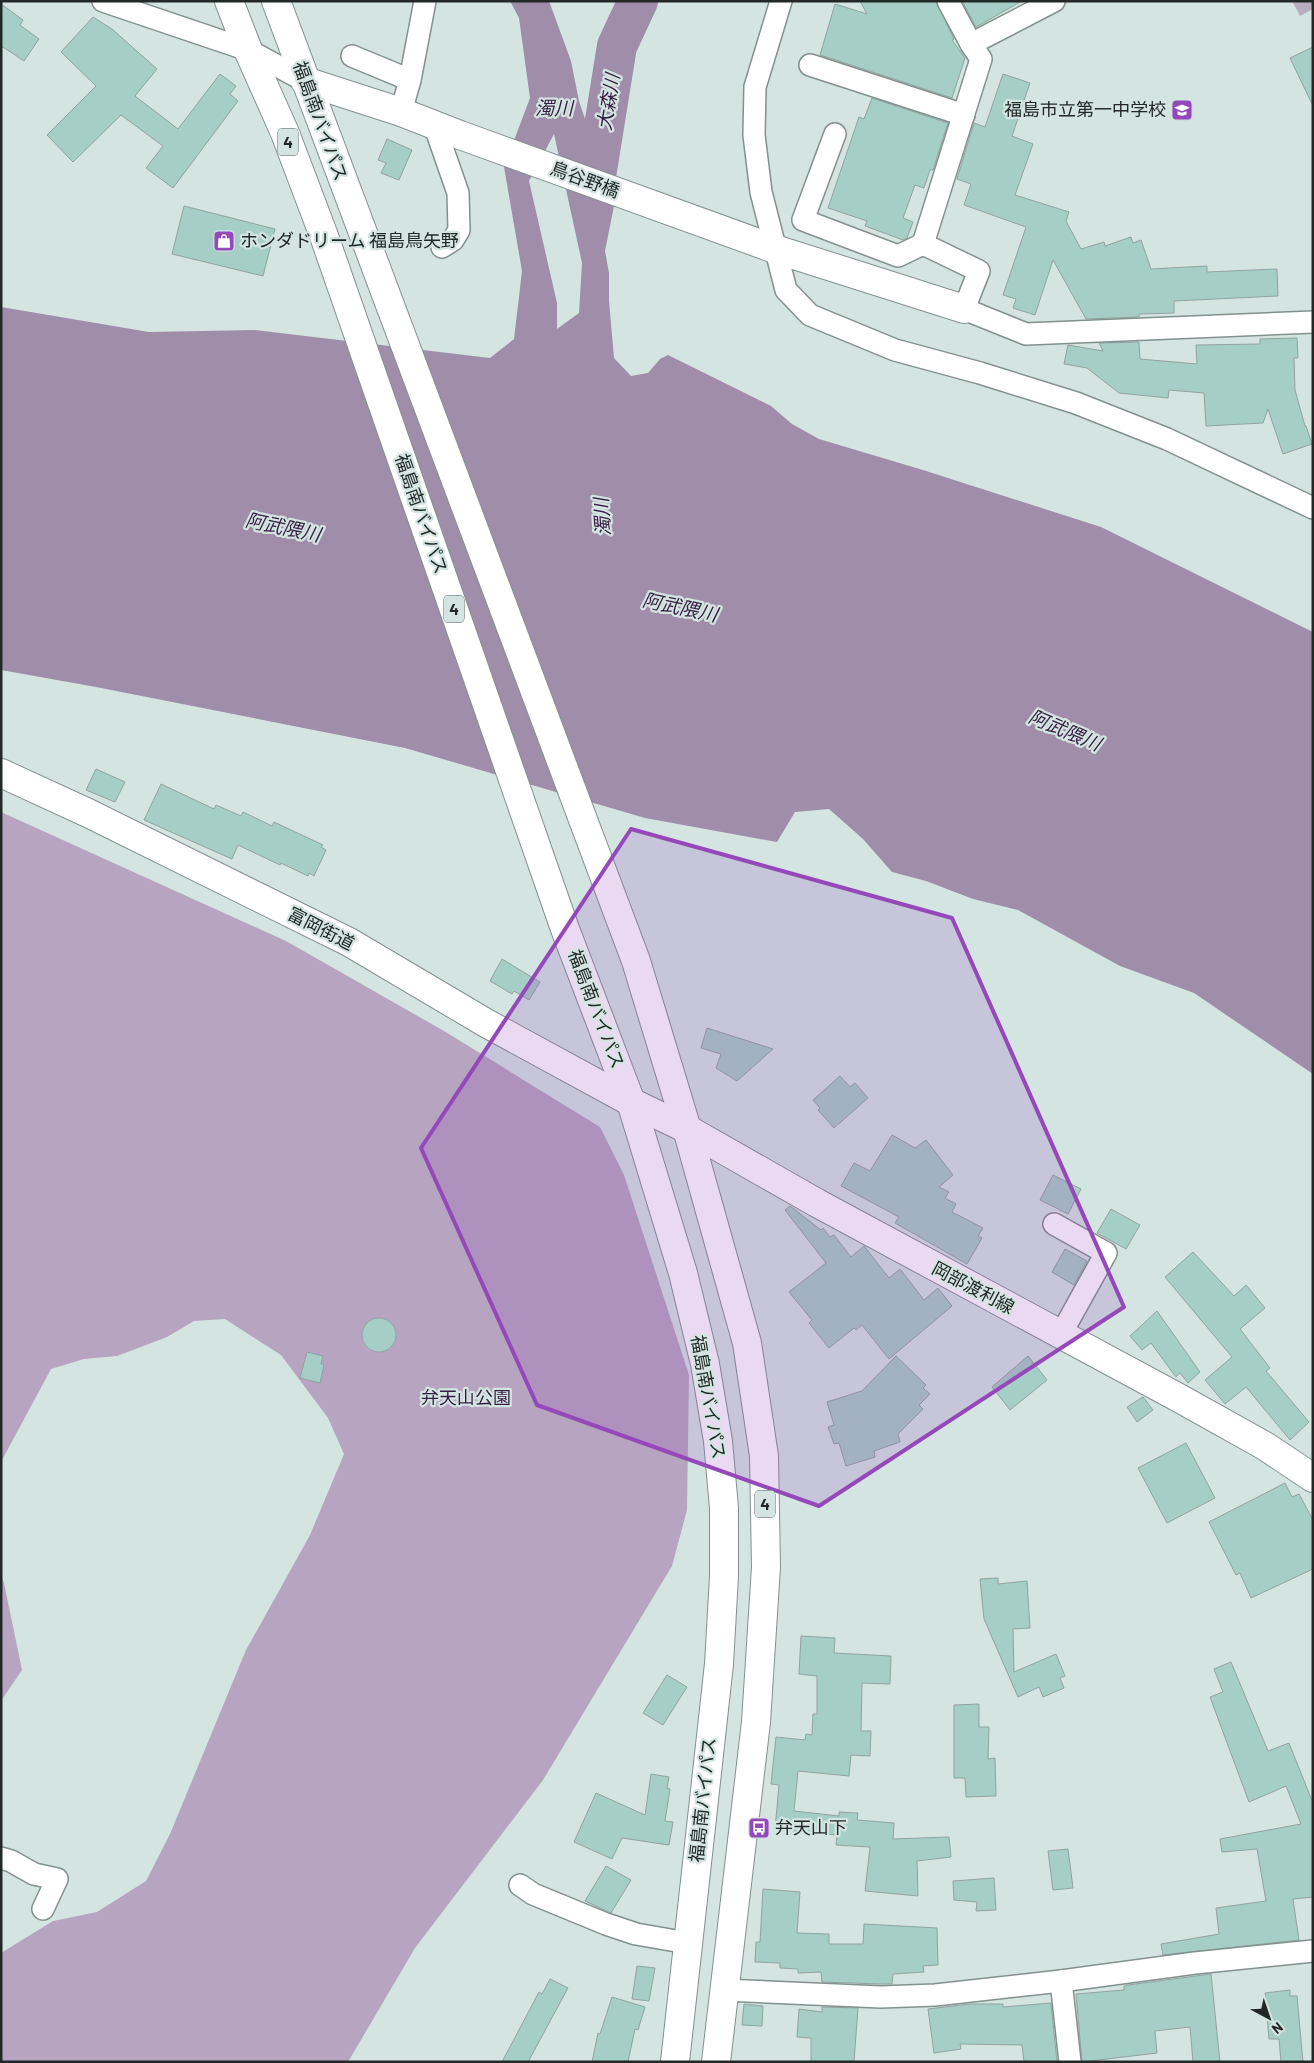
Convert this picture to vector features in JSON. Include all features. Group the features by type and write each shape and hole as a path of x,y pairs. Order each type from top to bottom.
{"main road":[{"name":"福島南バイパス","path":"229,1 248,50 285,133 324,236 585,981 631,1102 683,1273 705,1364 718,1441 724,1508 724,1576 719,1664 675,2062"},
{"name":"福島南バイパス","path":"276,1 636,962 687,1129 747,1343 764,1456 766,1568 756,1722 716,2062"},
{"name":"鳥谷野橋","path":"305,81 401,112 775,249 964,310"},
{"name":"富岡街道","path":"1,773 88,813 349,942 486,1022 631,1102"},
{"name":"岡部渡利線","path":"631,1102 687,1129 817,1204 1257,1441 1313,1478"}],"street":[{"path":"103,1 248,50 305,81"},
{"path":"401,112 410,80 425,1"},
{"path":"781,1 755,87 754,135 761,192 786,290 810,314 895,350 1076,404 1167,438 1313,508"},
{"path":"835,134 803,220 898,256 923,244 981,59 948,1"},
{"path":"971,44 1054,1"},
{"path":"352,56 410,80"},
{"path":"810,65 964,114"},
{"path":"434,124 458,193 459,230 453,240 442,246"},
{"path":"923,244 979,271 964,310 1026,334 1313,322"},
{"path":"1054,1224 1106,1253 1060,1334"},
{"path":"1,1858 11,1861 34,1874 57,1879 43,1909"},
{"path":"520,1885 533,1894 554,1904 606,1924 636,1934 688,1943"},
{"path":"724,1990 881,1998 936,1995 1195,1963 1313,1951"},
{"path":"1061,1981 1070,2062"}],"highlighted area":[{"path":"631,829 952,918 1124,1307 819,1506 537,1405 421,1148"}],"shaded area":[{"path":"1292,1 1313,1 1313,9 1300,16"}],"green space":[{"name":"弁天山公園","path":"1,812 286,941 444,1031 600,1127 624,1175 689,1375 687,1510 672,1566 543,1780 415,1948 348,2062 1,2062 1,1953 53,1921 97,1912 146,1881 170,1834 246,1650 310,1535 344,1454 328,1418 281,1355 225,1319 194,1321 167,1337 117,1356 84,1359 51,1369 1,1462"},
{"path":"1,1576 22,1670 1,1701"}],"water":[{"path":"510,1 549,1 571,61 579,101 614,206 605,251 609,273 609,301 614,358 631,376 648,373 660,359 668,355 771,406 792,424 819,439 1101,527 1313,632 1313,1074 1194,993 1120,966 1018,910 973,899 926,881 892,872 863,839 829,809 795,812 777,842 645,818 405,748 1,670 1,307 149,332 255,330 490,358 514,339 522,271 504,167 530,98 519,18","holes":["554,134 582,263 579,313 557,329 557,303 529,181"]}],"building":[{"path":"860,1 936,1 954,39 952,40 965,58 952,98 820,55 835,4 867,14"},
{"path":"962,1 1022,1 976,27"},
{"path":"1,4 23,20 20,25 39,39 24,61 3,47 1,49"},
{"path":"93,17 112,29 157,69 135,96 178,129 220,74 236,86 230,94 238,101 173,188 146,168 163,146 121,115 73,162 47,135 96,86 61,52"},
{"path":"1313,47 1313,106 1290,58"},
{"path":"1003,74 1030,83 1012,136 1033,144 1015,195 1069,212 1066,221 1081,249 1104,242 1105,246 1131,237 1133,243 1141,240 1151,269 1207,266 1207,272 1277,269 1278,296 1174,301 1174,313 1139,314 1139,317 1086,319 1053,260 1035,315 1013,308 1016,299 1003,295 1026,227 964,205 971,184 957,179 974,123 985,127"},
{"path":"872,98 948,123 933,170 930,170 924,188 915,185 903,218 913,222 907,238 903,240 865,226 867,221 828,208 859,117 864,119"},
{"path":"387,139 412,150 399,180 381,173 386,163 378,160"},
{"name":"ホンダドリーム 福島鳥矢野","path":"184,206 275,229 263,276 172,254"},
{"path":"1297,338 1298,358 1294,358 1295,390 1312,444 1283,454 1268,409 1263,423 1206,426 1204,393 1169,390 1168,398 1119,393 1087,368 1064,364 1068,345 1103,351 1099,343 1139,342 1140,359 1197,364 1196,345 1260,344 1260,339"},
{"path":"96,769 125,782 115,802 86,790"},
{"path":"161,784 214,809 216,805 241,816 243,812 272,826 274,822 323,845 321,847 326,850 314,876 309,873 308,876 281,863 280,865 238,845 232,859 144,820"},
{"path":"502,959 540,982 529,1000 514,991 512,994 490,981"},
{"path":"707,1028 773,1049 737,1081 716,1068 721,1054 701,1048"},
{"path":"840,1076 850,1087 855,1083 868,1098 834,1128 818,1110 820,1108 813,1100"},
{"path":"892,1135 915,1148 926,1140 953,1175 939,1187 949,1192 945,1198 956,1204 952,1212 983,1228 978,1236 982,1238 967,1264 895,1223 899,1217 841,1186 854,1163 870,1171"},
{"path":"1053,1175 1081,1189 1068,1214 1040,1200"},
{"path":"790,1206 821,1230 823,1228 830,1237 834,1235 851,1257 864,1246 889,1278 900,1269 924,1300 938,1288 952,1306 889,1359 862,1325 856,1330 854,1328 829,1348 809,1323 812,1320 789,1292 826,1263 785,1210"},
{"path":"1111,1209 1140,1225 1126,1249 1097,1233"},
{"path":"1065,1249 1087,1261 1074,1285 1052,1272"},
{"path":"1193,1252 1234,1296 1246,1285 1265,1308 1240,1329 1270,1368 1266,1371 1309,1422 1290,1440 1246,1387 1225,1404 1205,1380 1232,1357 1165,1277"},
{"path":"1157,1311 1200,1372 1188,1383 1180,1373 1176,1377 1151,1343 1142,1350 1130,1336"},
{"path":"379,1318 386,1319 391,1323 395,1328 395,1342 391,1347 386,1351 379,1352 372,1351 367,1347 363,1342 362,1335 363,1328 367,1323 372,1319"},
{"path":"307,1352 323,1356 321,1364 324,1365 320,1383 300,1378"},
{"path":"896,1356 926,1385 923,1388 930,1394 919,1405 923,1409 898,1434 900,1442 874,1451 875,1457 846,1466 839,1443 834,1444 828,1427 834,1425 827,1402 862,1391"},
{"path":"1028,1356 1047,1380 1010,1410 992,1387"},
{"path":"1143,1397 1153,1410 1137,1422 1127,1407"},
{"path":"1186,1443 1215,1498 1167,1523 1138,1468"},
{"path":"1285,1483 1292,1497 1299,1494 1313,1520 1313,1569 1251,1598 1240,1573 1236,1575 1209,1522"},
{"path":"998,1578 998,1584 1027,1581 1030,1628 1013,1629 1014,1672 1056,1654 1065,1676 1060,1678 1064,1688 1043,1697 1039,1687 1018,1697 984,1619 980,1579"},
{"path":"801,1636 835,1638 834,1653 891,1656 890,1684 862,1683 861,1731 871,1731 870,1756 851,1755 849,1776 798,1771 794,1811 839,1816 839,1812 858,1813 857,1820 894,1823 893,1839 949,1837 951,1857 917,1861 918,1896 865,1891 870,1847 836,1845 837,1835 775,1829 779,1785 771,1784 776,1737 805,1740 806,1734 812,1735 813,1714 817,1714 817,1676 799,1674"},
{"path":"1231,1662 1268,1751 1289,1743 1313,1803 1313,1897 1293,1899 1299,1940 1163,1955 1161,1944 1219,1934 1216,1908 1266,1901 1257,1849 1222,1852 1220,1839 1301,1824 1286,1786 1249,1802 1210,1697 1223,1692 1214,1669"},
{"path":"667,1675 687,1687 663,1725 643,1713"},
{"path":"979,1704 979,1727 989,1727 988,1759 995,1758 996,1796 966,1797 965,1778 954,1778 954,1705"},
{"path":"651,1774 669,1777 667,1788 670,1789 665,1821 673,1822 669,1845 622,1838 612,1859 574,1842 596,1793 645,1815"},
{"path":"1068,1849 1073,1888 1053,1890 1048,1851"},
{"path":"606,1866 631,1880 611,1913 585,1901"},
{"path":"994,1878 996,1910 976,1911 977,1902 954,1900 953,1881"},
{"path":"763,1889 800,1892 797,1933 829,1934 829,1944 863,1944 864,1924 937,1928 938,1965 923,1966 924,1972 893,1974 892,1984 881,1984 822,1982 821,1972 798,1973 798,1969 780,1968 780,1963 755,1962 756,1942 760,1942"},
{"path":"637,1966 655,1968 649,2001 632,1999"},
{"path":"1211,1974 1220,2062 1193,2062 1190,2027 1155,2031 1157,2053 1082,2062 1076,1994 1124,1990 1124,1986 1128,1985"},
{"path":"550,1979 568,1988 528,2062 502,2062 539,1992 542,1994"},
{"path":"1290,1990 1290,1996 1297,1996 1303,2062 1281,2062 1279,2039 1269,2039 1265,1993"},
{"path":"612,1997 645,2007 638,2030 635,2029 628,2062 592,2062 598,2033 600,2034"},
{"path":"1051,2003 1057,2062 1024,2062 1022,2045 960,2044 961,2049 934,2053 928,2009 970,2004 1003,2004 1003,2007"},
{"path":"744,2004 763,2006 762,2026 742,2025"},
{"path":"822,2007 858,2008 854,2062 811,2062 811,2038 797,2037 799,2009 822,2012"}],"waterway":[{"name":"大森川","path":"591,207 617,46 638,1"}],"place":[{"name":"福島市立第一中学校","path":"1182,110"},
{"name":"ホンダドリーム 福島鳥矢野","path":"224,241"},
{"name":"弁天山下","path":"759,1828"}],"water label":[{"name":"濁川","path":"554,108"},
{"name":"濁川","path":"602,517"},
{"name":"阿武隈川","path":"283,527"},
{"name":"阿武隈川","path":"680,607"},
{"name":"阿武隈川","path":"1065,730"}]}
